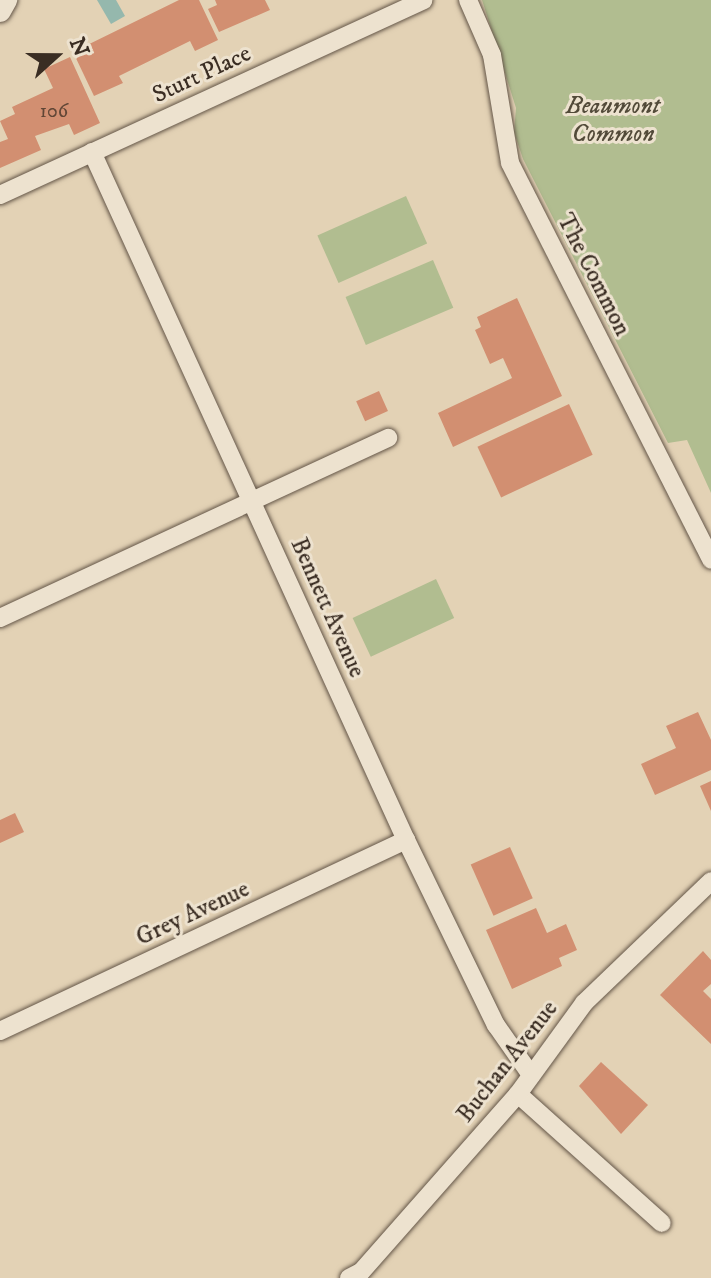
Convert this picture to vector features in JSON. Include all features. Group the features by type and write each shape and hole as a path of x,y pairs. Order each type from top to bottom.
{"street":[{"path":"0,11 6,0"},
{"name":"Sturt Place","path":"0,195 423,0"},
{"name":"The Common","path":"468,0 492,55 510,163 711,560"},
{"name":"Bennett Avenue","path":"92,152 406,840 496,1025 531,1075"},
{"path":"0,618 251,498 388,438"},
{"name":"Grey Avenue","path":"0,1031 406,840"},
{"name":"Buchan Avenue","path":"349,1278 361,1272 518,1094 584,1003 711,881"},
{"path":"518,1094 662,1223"}],"green space":[{"name":"Beaumont Common","path":"482,0 711,0 711,493 687,440 668,443 523,159 514,132 516,108"},
{"path":"406,196 427,244 339,283 317,235"},
{"path":"433,260 453,308 366,345 346,297"},
{"path":"436,579 454,618 371,657 353,618"}],"water":[{"path":"97,0 116,0 125,16 111,24"}],"building":[{"path":"179,0 199,0 218,40 195,51 190,41 119,76 123,83 94,96 73,52"},
{"path":"215,0 265,0 270,10 219,32 208,9 217,5"},
{"path":"70,57 100,123 74,135 69,124 35,136 41,150 0,168 0,142 8,139 0,121 15,114 12,107 53,88 44,69"},
{"path":"517,298 562,396 453,447 438,413 512,378 503,358 490,364 475,330 481,327 477,317"},
{"path":"379,391 388,411 365,421 356,401"},
{"path":"569,404 593,455 501,497 477,447"},
{"path":"698,712 711,740 711,770 655,795 641,764 676,748 666,726"},
{"path":"711,781 711,811 700,786"},
{"path":"15,813 24,832 0,843 0,820"},
{"path":"510,847 533,898 493,916 471,864"},
{"path":"536,908 547,933 566,924 577,950 559,958 562,966 512,989 486,930"},
{"path":"703,951 711,960 711,984 703,991 711,999 711,1044 660,995"},
{"path":"601,1062 648,1105 621,1134 579,1086"}]}
